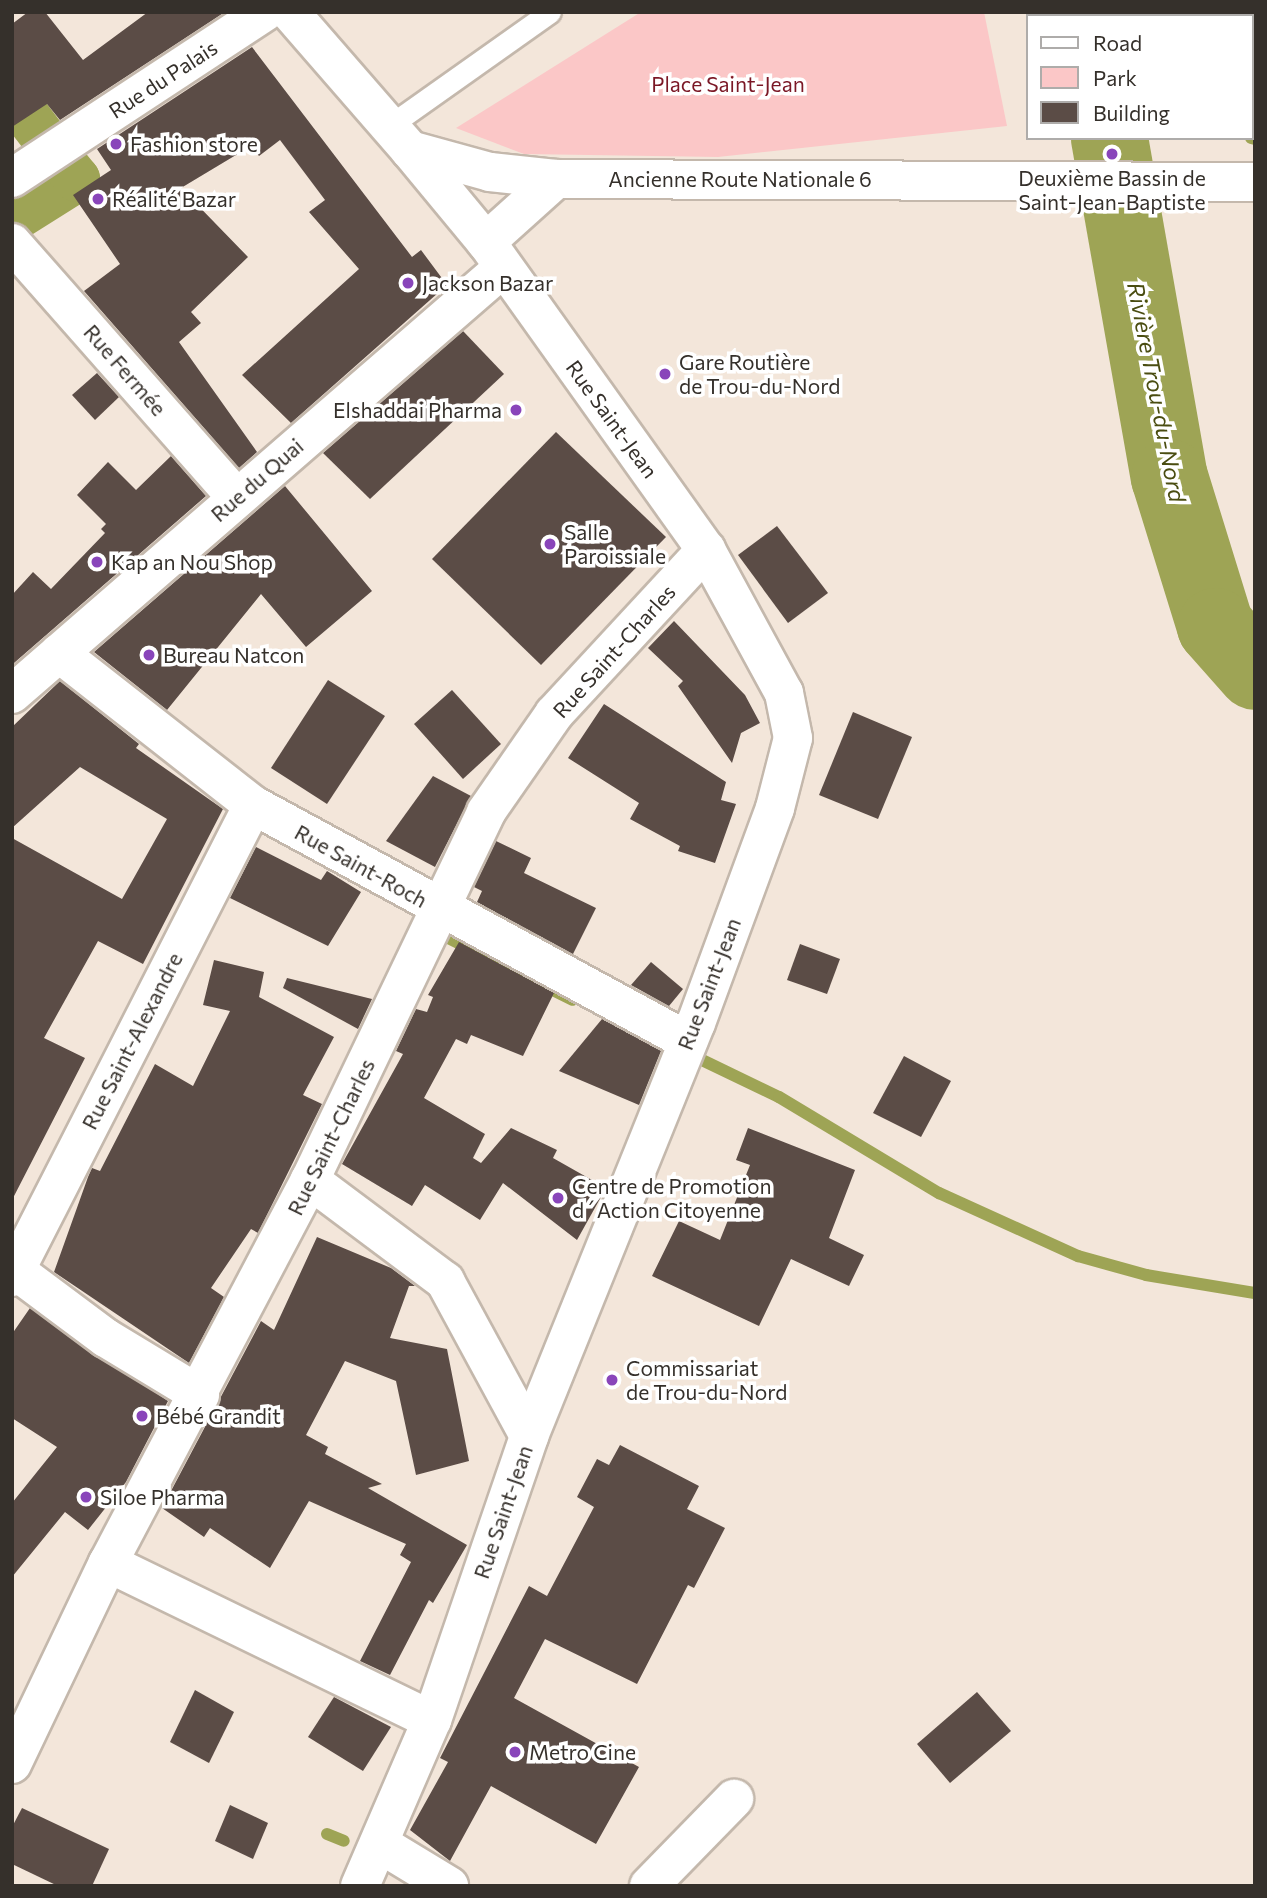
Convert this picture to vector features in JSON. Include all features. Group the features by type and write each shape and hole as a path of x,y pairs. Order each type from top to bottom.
{"street":[{"name":"Rue du Palais","path":"12,178 265,12"},
{"path":"290,12 399,138"},
{"name":"Ancienne Route Nationale 6","path":"399,138 490,172 556,179 955,178 1255,182"},
{"name":"Rue Saint-Jean","path":"360,1886 432,1720 528,1436 688,1041 775,807 793,738 784,693 706,550 495,255 399,138"},
{"name":"Rue du Quai","path":"12,694 237,498 495,255 556,179"},
{"name":"Rue Fermée","path":"12,243 237,498"},
{"name":"Rue Saint-Charles","path":"12,1765 108,1563 200,1395 310,1180 486,812 554,714 706,550"},
{"name":"Rue Saint-Roch","path":"59,653 253,805 440,909 688,1041"},
{"name":"Rue Saint-Alexandre","path":"13,1271 253,805"},
{"path":"310,1180 445,1282 528,1436"},
{"path":"13,1271 106,1338 200,1395"},
{"path":"108,1563 432,1720"},
{"path":"649,1886 734,1799"},
{"path":"380,1844 449,1886"}],"lane":[{"path":"399,138 550,12"}],"green space":[{"name":"Place Saint-Jean","path":"641,12 984,12 1007,126 718,157 524,154 456,128"}],"building":[{"path":"28,12 45,12 83,60 148,12 225,12 60,120 47,104 12,127 12,24"},
{"path":"252,47 412,257 421,250 447,285 291,423 242,375 359,269 309,212 325,200 280,140 259,156 251,146 181,188 248,257 191,312 201,323 179,342 257,452 239,468 84,291 120,264 73,195 111,170 97,149"},
{"path":"463,331 504,374 370,499 323,453"},
{"path":"97,373 119,397 95,420 72,395"},
{"path":"556,432 666,537 541,665 432,559"},
{"path":"171,456 206,496 14,663 12,595 33,572 51,589 105,533 101,529 106,524 77,495 108,462 136,490"},
{"path":"285,486 372,591 306,647 261,594 167,710 94,652"},
{"path":"777,526 828,593 788,623 738,555"},
{"path":"674,621 745,695 760,723 741,733 732,763 678,686 683,681 648,648"},
{"path":"328,680 385,716 327,804 271,768"},
{"path":"60,681 139,744 136,748 223,809 143,964 98,941 44,1038 85,1058 12,1200 12,838 122,899 167,819 80,767 12,828 12,727"},
{"path":"452,690 501,744 463,779 414,724"},
{"path":"604,704 726,782 721,800 736,804 715,863 678,851 680,846 630,819 639,803 568,758"},
{"path":"853,712 912,737 878,819 819,795"},
{"path":"433,776 471,796 435,867 386,841"},
{"path":"496,841 531,858 524,873 596,908 573,954 477,902 482,891 474,887"},
{"path":"256,847 321,880 327,871 361,892 328,946 230,898"},
{"path":"459,942 554,993 523,1056 471,1035 467,1044 456,1039 424,1098 485,1134 473,1158 481,1163 511,1128 557,1150 553,1158 606,1188 577,1240 503,1183 480,1220 425,1185 412,1206 342,1164 403,1054 396,1051 416,1009 427,1012 433,997 428,995"},
{"path":"800,944 840,959 827,994 787,980"},
{"path":"214,960 264,972 259,997 334,1037 303,1095 322,1104 258,1233 251,1229 211,1288 224,1297 189,1363 54,1272 92,1168 100,1171 155,1064 193,1086 230,1011 203,1005"},
{"path":"651,962 683,989 669,1006 631,985"},
{"path":"287,978 372,999 358,1029 283,988"},
{"path":"602,1019 661,1051 639,1105 559,1071"},
{"path":"904,1056 951,1081 921,1137 873,1113"},
{"path":"748,1128 855,1170 829,1238 864,1255 849,1286 791,1259 759,1326 652,1276 679,1221 720,1240 750,1165 736,1160"},
{"path":"317,1237 391,1268 415,1286 409,1286 390,1338 447,1349 469,1461 416,1475 396,1381 345,1361 306,1435 328,1447 325,1454 382,1484 368,1488 467,1545 433,1603 429,1600 390,1675 360,1661 411,1562 400,1555 406,1544 309,1501 270,1568 210,1528 204,1537 162,1508 261,1321 274,1330"},
{"path":"30,1308 168,1401 126,1482 88,1530 65,1512 12,1577 12,1503 57,1447 12,1418 12,1334"},
{"path":"620,1445 699,1486 687,1509 725,1528 694,1588 688,1585 637,1684 545,1639 514,1698 639,1767 596,1844 491,1786 450,1861 410,1830 448,1762 440,1758 529,1586 547,1596 594,1507 577,1497 597,1459 609,1465"},
{"path":"195,1690 234,1712 209,1763 170,1742"},
{"path":"977,1692 1011,1731 950,1783 917,1744"},
{"path":"334,1697 391,1727 363,1771 308,1737"},
{"path":"230,1805 268,1823 253,1859 215,1841"},
{"path":"22,1808 109,1849 92,1886 58,1886 12,1864 12,1827"}],"waterway":[{"path":"12,96 41,134"},
{"name":"Rivière Trou-du-Nord","path":"1109,140 1169,477 1215,626 1255,671"},
{"path":"12,220 77,179 69,169"},
{"path":"432,930 573,1000"},
{"path":"702,1060 779,1097 939,1193 1078,1256 1146,1275 1255,1293"},
{"path":"327,1834 344,1841"}],"place":[{"name":"Fashion store","path":"116,144"},
{"name":"Deuxième Bassin de Saint-Jean-Baptiste","path":"1112,154"},
{"name":"Réalité Bazar","path":"98,199"},
{"name":"Jackson Bazar","path":"408,283"},
{"name":"Gare Routière de Trou-du-Nord","path":"665,374"},
{"name":"Elshaddai Pharma","path":"516,410"},
{"name":"Salle Paroissiale","path":"550,544"},
{"name":"Kap an Nou Shop","path":"97,562"},
{"name":"Bureau Natcon","path":"149,655"},
{"name":"Centre de Promotion d´Action Citoyenne","path":"558,1198"},
{"name":"Commissariat de Trou-du-Nord","path":"612,1380"},
{"name":"Bébé Grandit","path":"142,1416"},
{"name":"Siloe Pharma","path":"86,1497"},
{"name":"Metro Cine","path":"515,1752"}]}
